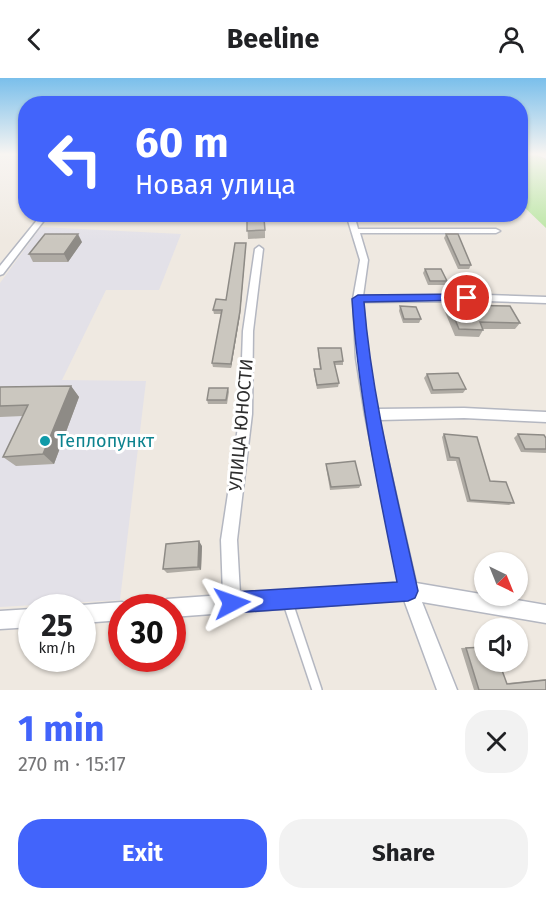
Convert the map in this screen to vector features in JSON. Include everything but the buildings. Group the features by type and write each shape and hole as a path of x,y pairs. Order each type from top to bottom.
{"street":[{"path":"0,272 40,222"},
{"path":"352,222 364,260 358,299 362,358 371,415 408,591 447,690"},
{"path":"354,231 496,231"},
{"name":"УЛИЦА ЮНОСТИ","path":"232,603 229,540 246,414 248,331 259,249"},
{"path":"358,299 486,297 546,300"},
{"path":"371,415 464,413 546,417"},
{"path":"186,607 408,591 546,614"},
{"path":"0,620 18,619"}],"lane":[{"path":"286,599 317,690"}],"shaded area":[{"path":"41,227 181,234 159,290 106,290 62,380 146,381 121,594 108,594 108,601 96,601 96,594 18,594 18,606 0,607 0,283"}],"green space":[{"path":"528,183 546,183 546,228 528,211"}],"place":[{"name":"Теплопункт","path":"45,441"}],"route":[{"path":"232,603 408,591 371,415 362,358 358,299 467,298"}]}
